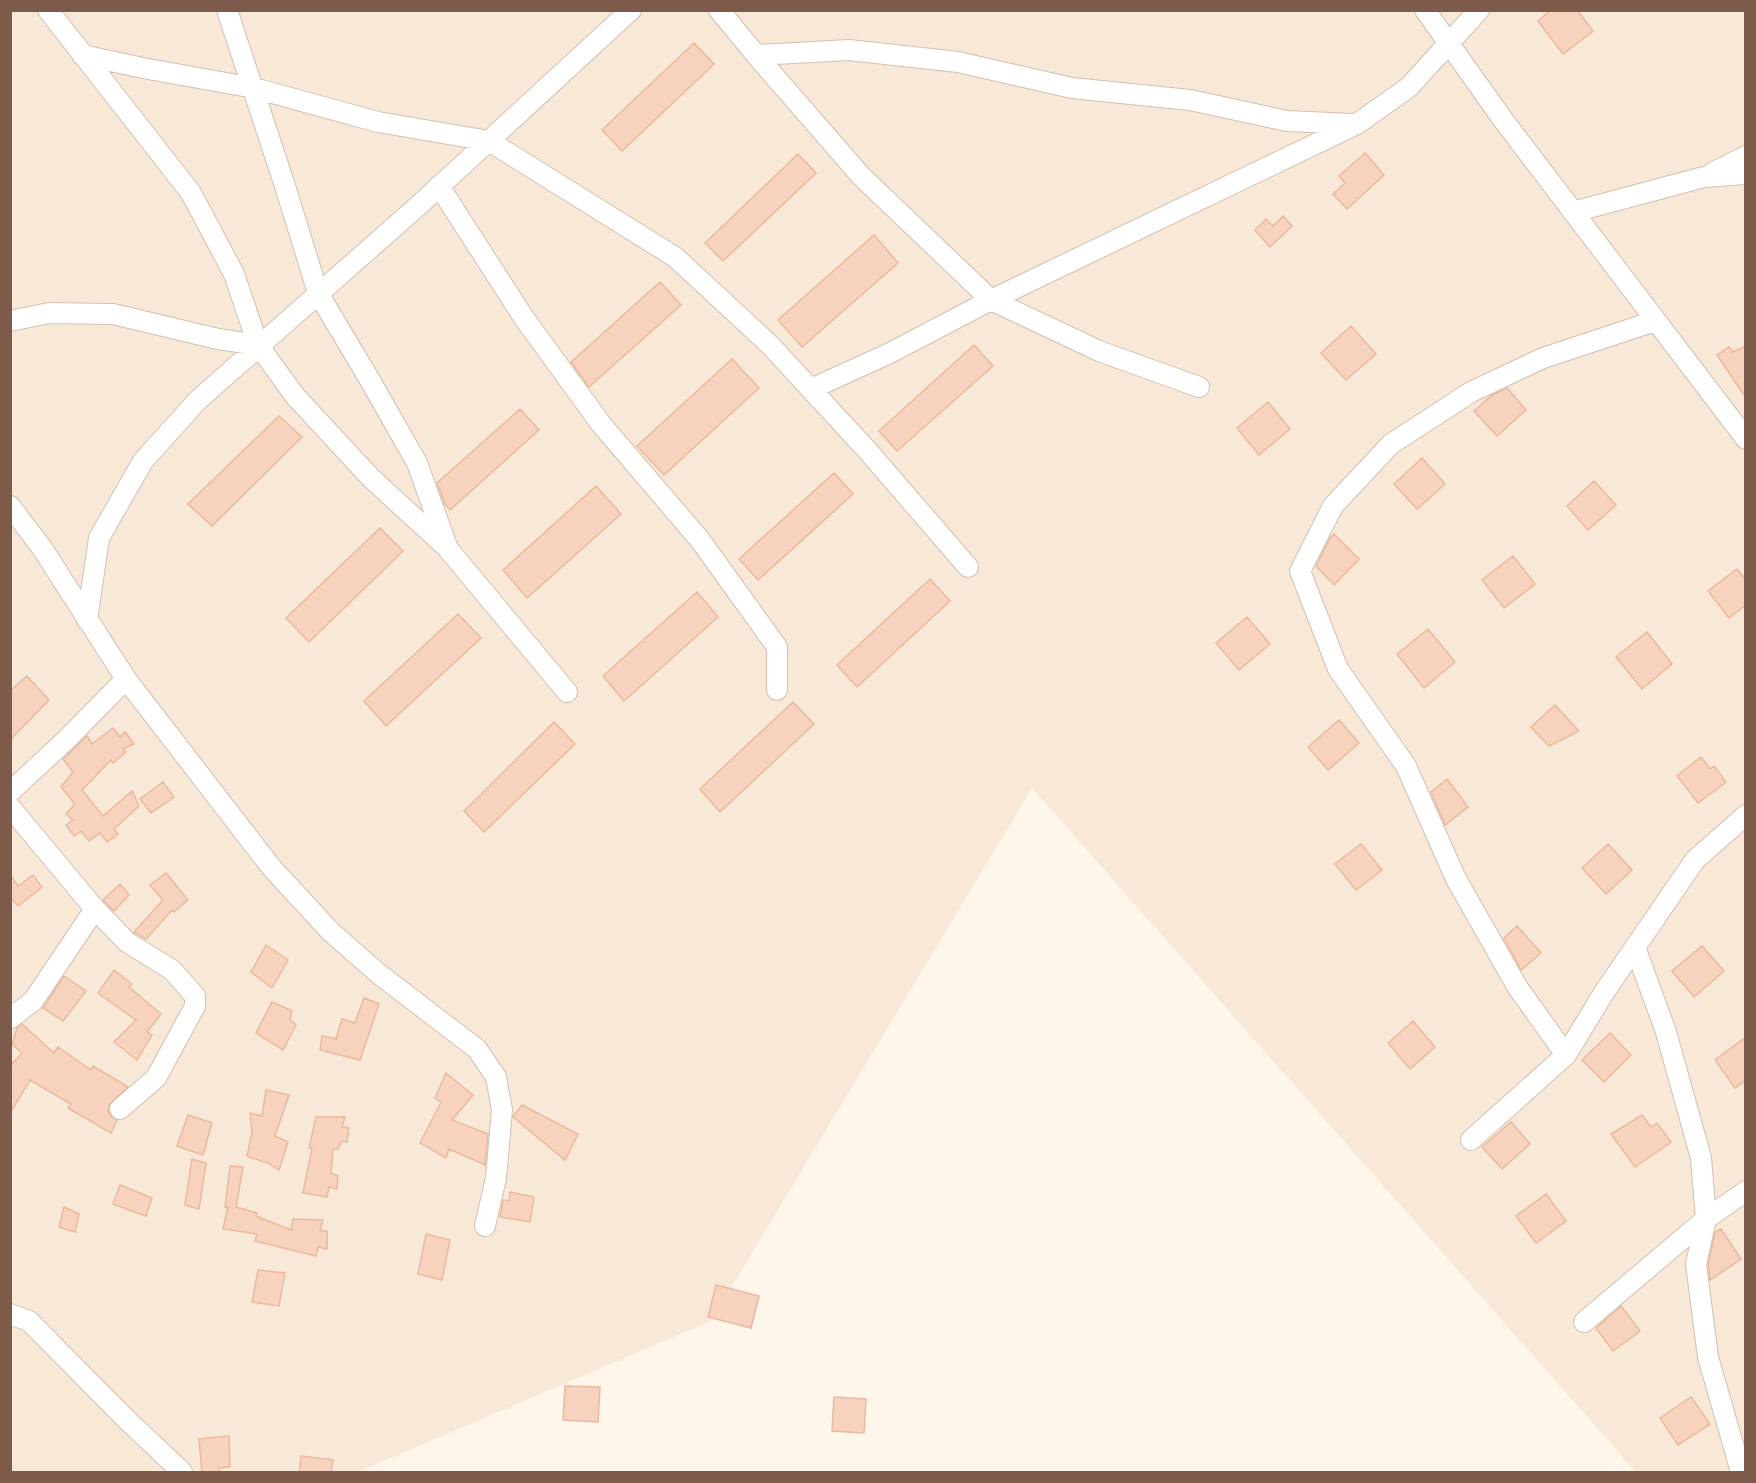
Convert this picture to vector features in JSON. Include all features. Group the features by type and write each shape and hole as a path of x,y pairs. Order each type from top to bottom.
{"street":[{"path":"48,10 191,193 234,274 258,345 295,396 371,478 448,549 567,692"},
{"path":"227,10 254,88 318,293 417,464 448,549"},
{"path":"87,620 99,538 143,461 198,399 439,186 631,10"},
{"path":"719,10 861,176 991,300 1099,351 1199,387"},
{"path":"1425,10 1503,121 1746,439"},
{"path":"811,389 890,353 991,300 1357,124 1409,87 1479,10"},
{"path":"756,56 849,50 958,62 1072,88 1190,100 1287,121 1357,124"},
{"path":"82,55 254,88 378,122 489,141 675,257 770,345 968,567"},
{"path":"1704,177 1746,156"},
{"path":"1573,212 1704,177 1746,174"},
{"path":"439,186 524,318 594,415 700,540 777,647 777,690"},
{"path":"10,321 49,314 113,314 218,339 258,345"},
{"path":"1566,1055 1518,988 1456,879 1406,766 1338,669 1300,571 1333,506 1391,444 1471,392 1533,363 1655,321"},
{"path":"10,506 42,548 126,679 271,867 330,932 379,974 477,1049 496,1077 502,1110 496,1178 485,1226"},
{"path":"10,792 66,740 126,679"},
{"path":"10,807 95,909 127,942 172,970 195,996 195,1006 156,1078 120,1109"},
{"path":"1470,1140 1566,1055 1605,991 1695,860 1746,815"},
{"path":"10,1024 11,1017 33,1001 95,909"},
{"path":"1635,947 1666,1032 1701,1158 1706,1219 1696,1264 1708,1357 1741,1473"},
{"path":"1584,1322 1706,1219 1746,1191"},
{"path":"10,1314 29,1321 182,1473"},
{"path":"148,1441 165,1473"}],"shaded area":[{"path":"10,11 1745,11 1745,1472 1636,1472 1032,788 711,1321 358,1472 11,1472"}],"building":[{"path":"1551,10 1577,10 1593,31 1563,54 1538,21"},
{"path":"694,43 714,64 622,151 602,130"},
{"path":"1365,153 1384,175 1347,209 1333,194 1345,183 1339,176"},
{"path":"798,154 816,173 723,261 705,243"},
{"path":"1283,216 1292,226 1270,247 1255,230 1266,219 1273,226"},
{"path":"874,235 898,263 802,347 778,320"},
{"path":"660,282 681,305 589,387 571,362"},
{"path":"1351,326 1376,354 1346,380 1321,353"},
{"path":"974,345 993,366 897,451 879,431"},
{"path":"1746,346 1746,398 1717,355 1729,347 1733,352"},
{"path":"732,359 759,388 664,475 637,446"},
{"path":"1507,388 1526,410 1497,436 1474,411 1491,396"},
{"path":"1268,402 1290,429 1259,455 1237,428"},
{"path":"520,409 539,430 450,510 445,504 437,483"},
{"path":"279,416 302,437 212,526 188,504"},
{"path":"1422,458 1445,484 1417,509 1394,484"},
{"path":"834,473 853,494 758,580 739,559"},
{"path":"1594,481 1616,505 1588,530 1567,506"},
{"path":"596,486 621,514 527,598 503,570"},
{"path":"380,528 403,551 309,642 286,618"},
{"path":"1334,534 1359,559 1334,585 1316,566"},
{"path":"1513,556 1535,584 1504,608 1482,580"},
{"path":"1737,569 1746,580 1746,605 1729,618 1708,591"},
{"path":"930,579 950,601 857,687 837,665"},
{"path":"697,592 718,617 624,701 603,676"},
{"path":"458,614 481,638 386,726 364,701"},
{"path":"1247,617 1270,644 1239,670 1216,643"},
{"path":"1428,629 1455,662 1424,688 1397,654"},
{"path":"1647,632 1672,664 1642,689 1616,657"},
{"path":"27,676 49,700 10,740 10,691"},
{"path":"793,702 814,724 720,812 700,789"},
{"path":"1555,705 1579,731 1549,746 1531,727"},
{"path":"1339,720 1359,743 1328,770 1308,747"},
{"path":"554,722 575,744 484,832 464,811"},
{"path":"113,728 120,737 125,732 134,744 123,749 126,752 113,763 111,760 82,790 103,816 132,791 139,806 114,829 118,834 107,842 100,833 89,841 81,831 74,836 66,825 73,820 66,814 75,804 61,787 73,772 63,759 87,736 92,744"},
{"path":"1701,757 1710,769 1714,766 1726,782 1698,803 1677,776"},
{"path":"1447,779 1468,807 1445,825 1431,792"},
{"path":"163,782 174,797 151,813 140,799"},
{"path":"1361,844 1382,870 1356,890 1335,864"},
{"path":"1608,844 1632,870 1606,894 1582,868"},
{"path":"166,873 188,900 174,912 172,910 146,939 134,932 163,900 150,885"},
{"path":"10,875 18,886 33,875 42,887 18,906 10,897"},
{"path":"120,884 129,895 114,911 103,900"},
{"path":"1517,926 1541,953 1521,970 1504,938"},
{"path":"266,945 288,960 272,988 251,972"},
{"path":"1702,946 1724,971 1694,997 1672,971"},
{"path":"114,970 132,984 129,987 161,1014 147,1032 152,1035 137,1060 114,1042 136,1020 98,993"},
{"path":"64,976 86,991 63,1021 43,1008"},
{"path":"364,998 379,1004 360,1060 320,1050 322,1036 336,1039 342,1019 355,1023"},
{"path":"272,1002 292,1011 290,1020 296,1025 283,1050 256,1033"},
{"path":"1413,1021 1435,1047 1410,1069 1388,1043"},
{"path":"22,1024 54,1053 58,1047 91,1070 93,1066 128,1087 109,1105 108,1111 117,1120 111,1133 68,1108 71,1104 30,1080 10,1113 10,1066 22,1053 12,1044 17,1028"},
{"path":"1610,1033 1631,1055 1604,1082 1582,1060"},
{"path":"1746,1037 1746,1080 1735,1088 1715,1060"},
{"path":"446,1073 473,1095 452,1120 488,1134 485,1165 449,1149 446,1158 420,1143 441,1102 435,1098"},
{"path":"266,1090 289,1095 275,1136 288,1142 279,1170 270,1164 247,1156 252,1132 250,1113 262,1116"},
{"path":"522,1105 578,1134 565,1160 513,1117"},
{"path":"188,1115 212,1123 203,1155 177,1146"},
{"path":"1642,1115 1651,1127 1657,1123 1671,1142 1635,1167 1611,1134"},
{"path":"316,1117 345,1117 342,1127 349,1128 347,1142 342,1141 338,1149 333,1149 331,1173 338,1176 337,1189 329,1187 327,1197 303,1193"},
{"path":"1511,1122 1530,1144 1502,1169 1482,1147"},
{"path":"192,1159 206,1163 199,1209 185,1205"},
{"path":"230,1166 243,1167 236,1207 257,1213 256,1216 291,1230 293,1219 323,1220 320,1231 327,1231 327,1249 318,1247 316,1256 255,1241 257,1234 223,1229 228,1207 225,1207"},
{"path":"120,1185 152,1198 146,1216 113,1204"},
{"path":"510,1192 534,1197 530,1222 500,1217 503,1200 509,1201"},
{"path":"1546,1194 1566,1221 1536,1243 1516,1216"},
{"path":"64,1207 79,1214 75,1232 59,1227"},
{"path":"1721,1229 1741,1259 1710,1280 1708,1265 1715,1232"},
{"path":"426,1234 450,1240 442,1280 418,1274"},
{"path":"258,1270 285,1273 279,1306 252,1302"},
{"path":"716,1285 759,1296 751,1328 708,1317"},
{"path":"1621,1306 1640,1331 1613,1351 1596,1328"},
{"path":"565,1386 600,1387 598,1422 563,1420"},
{"path":"834,1397 866,1399 864,1433 832,1431"},
{"path":"1691,1397 1710,1424 1678,1445 1660,1418"},
{"path":"229,1436 230,1467 219,1468 219,1473 202,1473 199,1439"},
{"path":"301,1456 333,1460 331,1473 299,1473"}]}
